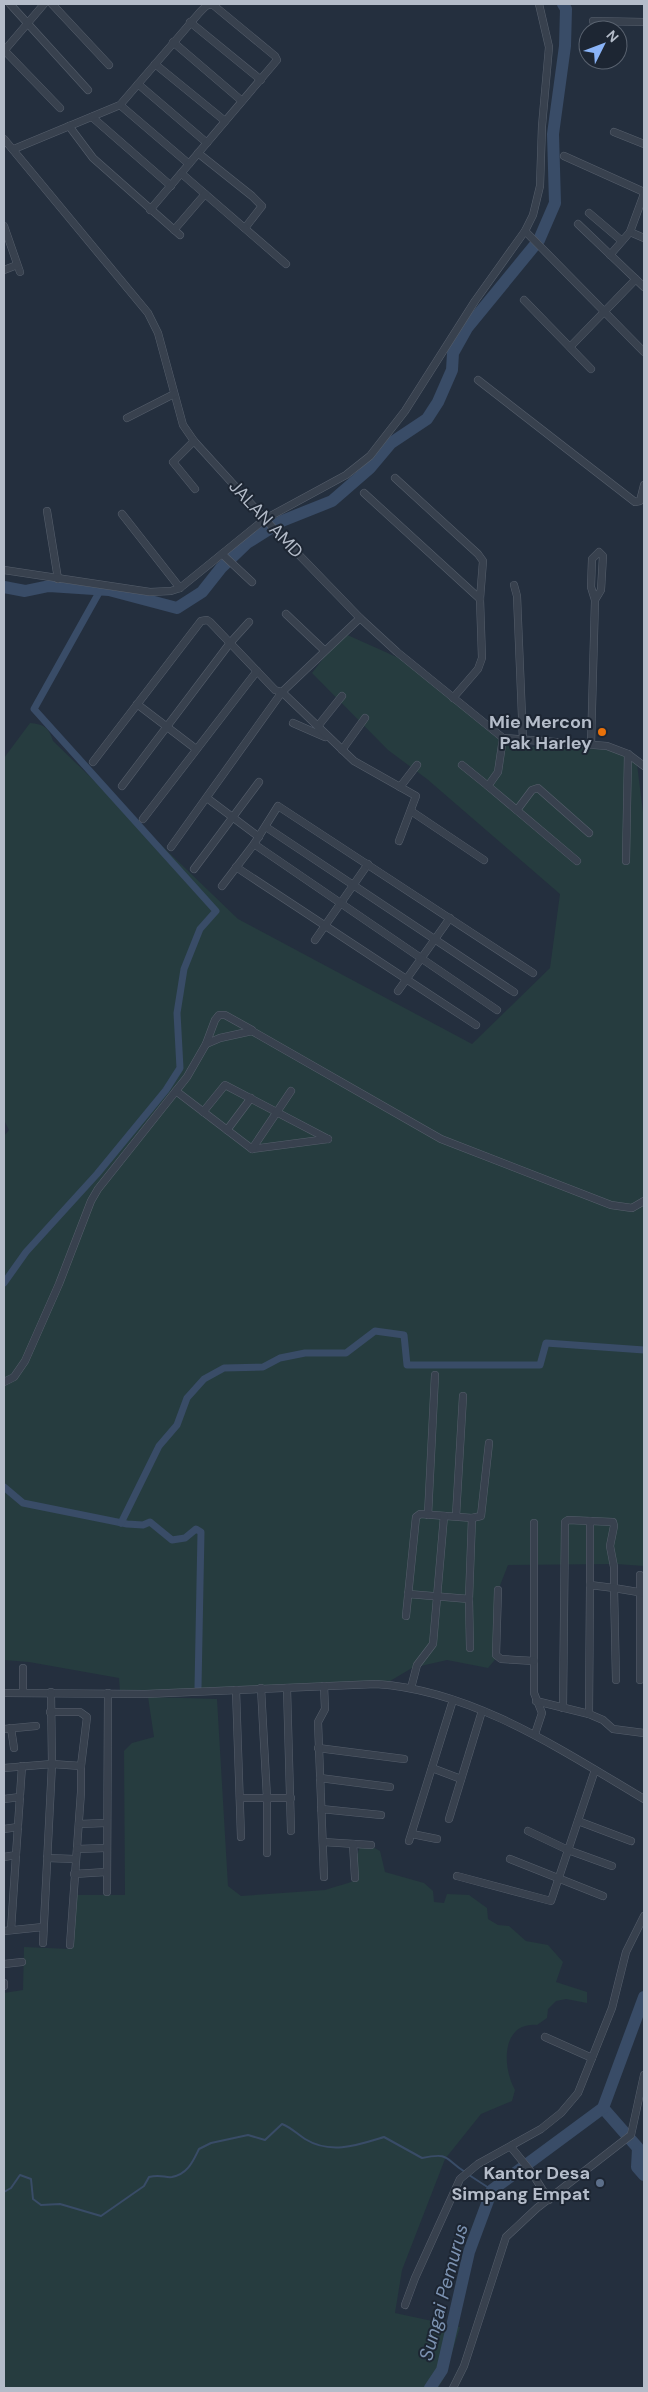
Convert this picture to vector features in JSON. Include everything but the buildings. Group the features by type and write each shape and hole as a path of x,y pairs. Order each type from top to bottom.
{"street":[{"path":"10,4 88,90"},
{"path":"44,4 4,50 60,108"},
{"path":"52,4 110,66"},
{"path":"14,150 120,105 190,22 206,6 212,4 275,56 277,60 150,210"},
{"path":"4,570 150,592 171,591 180,588 227,559 267,521 346,475 370,456 405,410 476,301 528,233 540,186 542,126 549,48 539,4"},
{"path":"190,22 262,80"},
{"path":"628,22 644,22"},
{"path":"173,42 242,101"},
{"path":"155,64 225,121"},
{"path":"138,84 207,143"},
{"path":"120,105 189,164"},
{"path":"92,117 171,186"},
{"path":"69,126 93,158 180,235"},
{"path":"614,132 644,144"},
{"name":"JALAN AMD","path":"4,139 148,313 158,333 183,425 194,442 360,618 503,738"},
{"path":"198,153 262,206 245,228"},
{"path":"564,156 644,193 630,232 610,254"},
{"path":"182,174 286,264"},
{"path":"174,230 205,194"},
{"path":"589,214 622,241"},
{"path":"578,224 644,287"},
{"path":"4,226 6,240 20,272"},
{"path":"630,232 644,238"},
{"path":"528,233 644,352"},
{"path":"4,270 17,265"},
{"path":"570,347 636,279"},
{"path":"524,300 591,369"},
{"path":"478,380 635,502 640,501 644,484"},
{"path":"127,418 174,394"},
{"path":"194,442 173,462 195,489"},
{"path":"395,478 482,557 480,599 482,658 478,669 453,698"},
{"path":"364,493 480,599"},
{"path":"47,511 58,579"},
{"path":"122,514 180,588"},
{"path":"591,745 595,600 591,587 592,559 599,552 603,556 602,580 601,590 595,600"},
{"path":"227,559 252,582"},
{"path":"514,585 517,596 523,741"},
{"path":"286,614 324,650"},
{"path":"172,847 282,692 324,650 360,618"},
{"path":"93,762 201,621 207,620 275,690 282,692 354,762 416,796 399,841"},
{"path":"122,786 230,643 249,622"},
{"path":"143,819 257,671"},
{"path":"318,726 342,696"},
{"path":"137,704 196,749"},
{"path":"342,750 365,718"},
{"path":"293,723 330,739"},
{"path":"488,786 498,772 503,738 612,747 628,754 644,766"},
{"path":"626,861 628,754"},
{"path":"400,787 418,765"},
{"path":"462,766 577,861"},
{"path":"194,869 260,782"},
{"path":"517,810 532,790 538,788 589,833"},
{"path":"207,798 258,837"},
{"path":"222,886 266,827 278,806 533,973"},
{"path":"411,812 484,860"},
{"path":"266,827 514,992"},
{"path":"254,844 497,1010"},
{"path":"315,940 368,864"},
{"path":"236,867 324,927 476,1025"},
{"path":"398,991 450,918"},
{"path":"4,1382 14,1377 25,1361 94,1194 192,1070 219,1015 225,1015 252,1030 441,1139 611,1205 632,1208 644,1201"},
{"path":"206,1044 220,1038 252,1030"},
{"path":"176,1091 252,1149 328,1139 225,1085 204,1112"},
{"path":"252,1149 291,1091"},
{"path":"227,1130 250,1098"},
{"path":"428,1514 435,1375"},
{"path":"456,1516 464,1396"},
{"path":"406,1616 416,1517 420,1514 472,1518 481,1516 489,1443"},
{"path":"411,1688 417,1666 433,1644 444,1516"},
{"path":"470,1648 469,1599 472,1518"},
{"path":"563,1708 565,1524 568,1520 612,1522 614,1524 610,1546 614,1567 616,1680"},
{"path":"589,1714 590,1521"},
{"path":"534,1523 534,1661 536,1701 542,1719 536,1734"},
{"path":"640,1575 642,1593 640,1680"},
{"path":"590,1585 642,1593"},
{"path":"498,1590 496,1655 501,1659 534,1661"},
{"path":"408,1594 437,1598 469,1599"},
{"path":"23,1668 23,1692"},
{"path":"4,1693 145,1694 376,1684 411,1688 453,1700 536,1734 644,1799"},
{"path":"324,1686 326,1709 318,1722 324,1877"},
{"path":"261,1688 267,1853"},
{"path":"287,1688 291,1832"},
{"path":"236,1690 242,1838"},
{"path":"43,1943 52,1764 51,1692"},
{"path":"107,1892 108,1694"},
{"path":"437,1839 410,1838 453,1700"},
{"path":"536,1701 589,1714 603,1720 613,1730 644,1733"},
{"path":"449,1820 482,1711"},
{"path":"50,1712 80,1712 86,1714 70,1945"},
{"path":"14,1748 7,1728 36,1726"},
{"path":"318,1748 404,1759"},
{"path":"4,1768 52,1764 81,1766"},
{"path":"22,1766 16,1855 7,1930 43,1927"},
{"path":"432,1768 462,1779"},
{"path":"457,1876 550,1902 554,1896 596,1770"},
{"path":"320,1778 390,1787"},
{"path":"4,1799 20,1797"},
{"path":"240,1798 291,1798"},
{"path":"321,1809 381,1815"},
{"path":"578,1821 630,1841"},
{"path":"79,1824 106,1823"},
{"path":"4,1829 18,1827"},
{"path":"528,1831 568,1850 612,1866"},
{"path":"323,1842 371,1845"},
{"path":"354,1844 355,1878"},
{"path":"77,1849 106,1848"},
{"path":"4,1857 16,1855"},
{"path":"47,1858 75,1859"},
{"path":"510,1859 558,1880 603,1896"},
{"path":"74,1874 106,1872"},
{"path":"405,2304 458,2183 467,2173 484,2160 541,2129 569,2105 584,2082 612,2008 626,1952 644,1916"},
{"path":"4,1964 22,1962"},
{"path":"545,2037 592,2058"},
{"path":"454,2388 464,2366 506,2237 548,2200 631,2135 643,2089 644,2075"},
{"path":"511,2147 532,2172 548,2200"}],"green space":[{"path":"343,633 401,659 507,746 617,750 637,764 644,820 644,1566 616,1564 508,1565 497,1593 498,1656 488,1668 447,1660 412,1668 390,1681 120,1692 119,1678 29,1662 4,1660 4,1136 9,1130 4,1120 4,758 30,723 39,724 48,730 53,741 238,919 472,1044 550,968 560,894 427,779 388,750 312,673"},
{"path":"148,1697 217,1699 228,1886 241,1896 325,1890 349,1883 357,1879 357,1856 360,1846 371,1846 380,1851 385,1872 424,1883 433,1891 434,1902 444,1903 447,1894 469,1895 487,1908 488,1919 498,1925 509,1926 526,1941 548,1945 563,1962 556,1982 587,1992 587,2003 566,1999 556,2001 548,2009 547,2018 537,2025 525,2026 511,2038 507,2059 508,2070 515,2090 512,2101 481,2114 445,2159 402,2270 395,2313 460,2327 444,2378 438,2388 4,2388 4,1993 23,1990 24,1947 70,1949 76,1895 125,1895 124,1751 132,1743 154,1737"}],"waterway":[{"path":"4,587 25,591 49,586 109,590 177,608 202,592 221,568 247,543 282,521 332,501 370,468 391,443 427,419 438,402 452,370 453,353 467,328 539,240 555,203 553,134 565,46 566,9 563,4"},
{"path":"4,1283 26,1252 97,1174 166,1090 180,1068 177,1013 184,969 200,929 216,911 34,709 101,589"},
{"path":"121,1523 159,1446 177,1425 187,1398 204,1379 224,1368 263,1367 280,1358 305,1353 346,1353 375,1331 404,1335 407,1365 540,1365 546,1343 644,1350"},
{"path":"4,1487 23,1503 127,1524 143,1525 150,1522 172,1540 185,1538 196,1529 201,1532 198,1687"},
{"name":"Sungai Pemurus","path":"430,2388 442,2370 469,2252 492,2190 603,2108 644,1997"},
{"path":"603,2108 638,2148 637,2167 644,2175"},
{"path":"4,2192 11,2188 20,2175 31,2179 33,2199 41,2205 60,2204 101,2216 144,2186 149,2177 172,2177 182,2173 189,2166 199,2149 211,2143 248,2135 265,2140 282,2124 305,2139 325,2147 344,2147 384,2137 422,2158 443,2156 465,2172"},
{"path":"469,2175 492,2190"}],"place":[{"name":"Mie Mercon Pak Harley","path":"602,732"},
{"name":"Kantor Desa Simpang Empat","path":"600,2183"}]}
